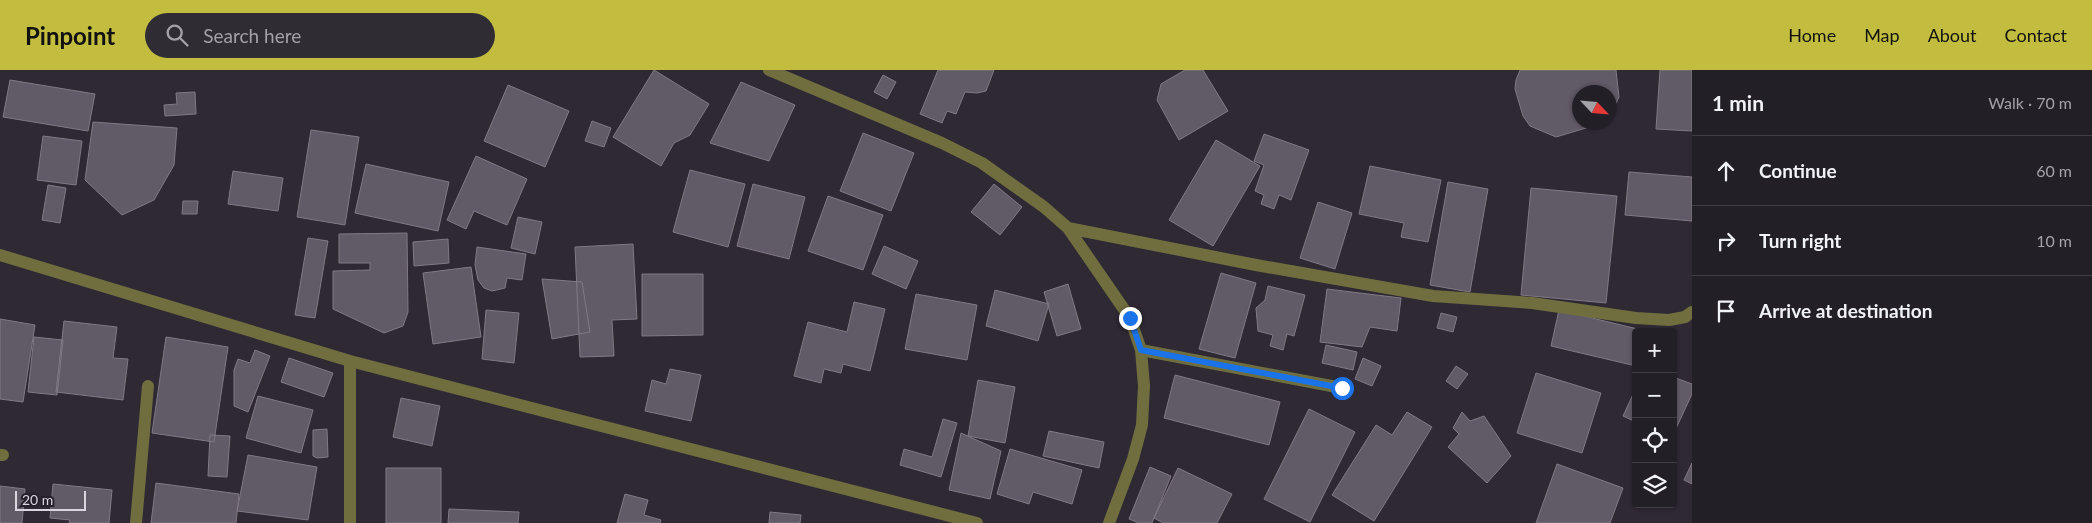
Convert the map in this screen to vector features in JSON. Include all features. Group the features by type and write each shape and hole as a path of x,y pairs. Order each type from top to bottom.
{"street":[{"path":"769,70 942,143 982,162 1044,206 1068,228 1130,318 1141,350 1144,386 1142,425 1133,459 1109,523"},
{"path":"1068,228 1256,266 1433,296 1532,303 1661,319 1685,316 1692,312"},
{"path":"0,254 350,362 977,523"},
{"path":"1141,350 1342,388"},
{"path":"350,362 350,523"},
{"path":"136,523 148,386"}],"building":[{"path":"654,70 709,104 690,135 674,143 661,166 613,137"},
{"path":"938,70 994,70 986,91 977,93 965,92 956,114 947,111 942,123 920,114"},
{"path":"1185,70 1203,70 1228,111 1179,140 1157,100 1161,84"},
{"path":"1520,70 1616,70 1619,97 1617,101 1617,85 1572,85 1572,130 1579,130 1556,137 1530,126 1523,116 1515,89"},
{"path":"1660,70 1692,70 1692,131 1656,129"},
{"path":"883,75 896,82 887,99 874,92"},
{"path":"10,80 95,94 88,131 3,117"},
{"path":"741,82 795,105 769,161 710,143"},
{"path":"508,85 569,111 545,167 484,141"},
{"path":"195,92 196,114 165,116 164,105 177,104 176,93"},
{"path":"592,121 611,128 604,147 585,141"},
{"path":"93,122 177,128 174,165 154,200 122,215 85,180"},
{"path":"311,130 359,137 345,225 297,217"},
{"path":"863,133 914,153 891,211 840,191"},
{"path":"1264,134 1309,150 1291,200 1279,195 1274,209 1261,204 1264,195 1255,191 1264,165 1254,161"},
{"path":"43,136 82,141 76,185 37,180"},
{"path":"1216,140 1260,166 1213,246 1169,220"},
{"path":"476,156 527,179 507,225 474,211 466,229 447,220"},
{"path":"366,164 449,182 438,231 355,213"},
{"path":"1370,166 1441,180 1428,242 1401,237 1404,223 1359,214"},
{"path":"690,170 745,184 728,247 673,232"},
{"path":"233,171 283,178 278,211 228,204"},
{"path":"1629,172 1692,177 1692,221 1625,215"},
{"path":"1448,182 1488,189 1470,292 1430,285"},
{"path":"753,184 805,197 789,259 737,246"},
{"path":"994,184 1022,207 1000,235 971,212"},
{"path":"48,185 66,188 60,223 42,220"},
{"path":"1531,188 1617,196 1606,303 1521,295"},
{"path":"828,196 883,215 863,270 808,251"},
{"path":"183,201 198,201 197,214 182,214"},
{"path":"1318,202 1352,213 1335,269 1300,258"},
{"path":"518,217 542,222 535,254 511,248"},
{"path":"407,233 408,312 403,326 384,333 333,309 333,271 370,270 370,263 339,263 339,234"},
{"path":"308,238 328,241 315,318 295,315"},
{"path":"448,239 449,263 414,266 413,242"},
{"path":"633,244 637,319 612,320 614,356 580,357 575,247"},
{"path":"884,246 918,261 906,289 872,274"},
{"path":"477,247 526,254 522,280 507,278 505,288 492,291 484,288 478,280 475,265"},
{"path":"471,267 481,337 433,344 423,273"},
{"path":"1221,273 1256,283 1235,358 1199,349"},
{"path":"642,274 703,274 703,335 642,336"},
{"path":"542,279 582,282 590,332 552,339"},
{"path":"1068,284 1081,329 1057,336 1044,292"},
{"path":"1268,286 1305,295 1294,336 1287,334 1283,350 1270,346 1273,335 1258,331 1256,308 1265,300"},
{"path":"1327,289 1401,298 1397,331 1370,327 1362,347 1320,342"},
{"path":"995,290 1049,304 1038,341 986,326"},
{"path":"916,294 977,305 967,360 905,349"},
{"path":"854,302 885,309 870,371 843,364 841,373 824,369 821,383 794,376 808,322 847,332"},
{"path":"486,310 519,313 514,363 482,359"},
{"path":"1559,310 1633,328 1632,365 1551,346"},
{"path":"1441,313 1457,317 1453,332 1437,328"},
{"path":"0,319 35,325 23,402 0,399"},
{"path":"64,321 117,327 113,358 128,359 123,400 56,392"},
{"path":"34,337 63,340 57,395 28,392"},
{"path":"166,337 228,347 214,442 152,433"},
{"path":"1326,345 1357,352 1353,370 1322,363"},
{"path":"255,350 270,356 248,412 234,406 234,370 238,359 250,363"},
{"path":"289,358 333,373 324,397 281,382"},
{"path":"1363,358 1381,366 1372,386 1355,379"},
{"path":"1456,366 1468,374 1457,389 1446,381"},
{"path":"670,369 701,375 691,421 645,411 652,380 666,384"},
{"path":"1536,373 1601,393 1582,453 1517,433"},
{"path":"1175,375 1280,402 1269,445 1164,418"},
{"path":"1677,378 1692,384 1692,394 1677,426"},
{"path":"978,380 1015,387 1005,443 968,436"},
{"path":"258,396 313,410 301,453 246,438"},
{"path":"1632,397 1632,420 1623,416"},
{"path":"401,398 440,406 432,446 393,437"},
{"path":"1309,409 1355,432 1310,522 1264,499"},
{"path":"1407,412 1432,427 1374,521 1332,495 1376,425 1392,435"},
{"path":"1462,412 1470,421 1484,416 1511,456 1487,483 1448,447 1459,434 1453,428"},
{"path":"943,419 957,423 941,477 900,465 904,449 932,457"},
{"path":"327,429 328,457 317,458 313,456 313,430"},
{"path":"1049,431 1104,442 1099,468 1043,456"},
{"path":"961,433 1001,451 990,499 949,490"},
{"path":"210,435 230,436 227,477 208,476"},
{"path":"1010,449 1082,470 1072,504 1033,492 1029,504 997,494"},
{"path":"248,455 317,467 308,520 237,511"},
{"path":"1692,463 1692,484 1684,480"},
{"path":"1557,464 1623,488 1610,523 1536,523"},
{"path":"1150,467 1171,476 1152,523 1139,523 1129,519"},
{"path":"386,468 441,468 441,523 386,523"},
{"path":"1178,468 1232,494 1217,523 1163,523 1154,518"},
{"path":"156,483 239,494 236,523 151,523"},
{"path":"53,484 112,490 109,523 69,523 70,520 50,518"},
{"path":"0,486 25,489 22,523 0,523"},
{"path":"625,494 648,500 644,515 661,520 660,523 617,523"},
{"path":"449,509 519,512 518,523 448,523"},
{"path":"770,512 801,515 800,523 769,523"}],"route":[{"path":"1130,318 1141,350 1342,388"}]}
